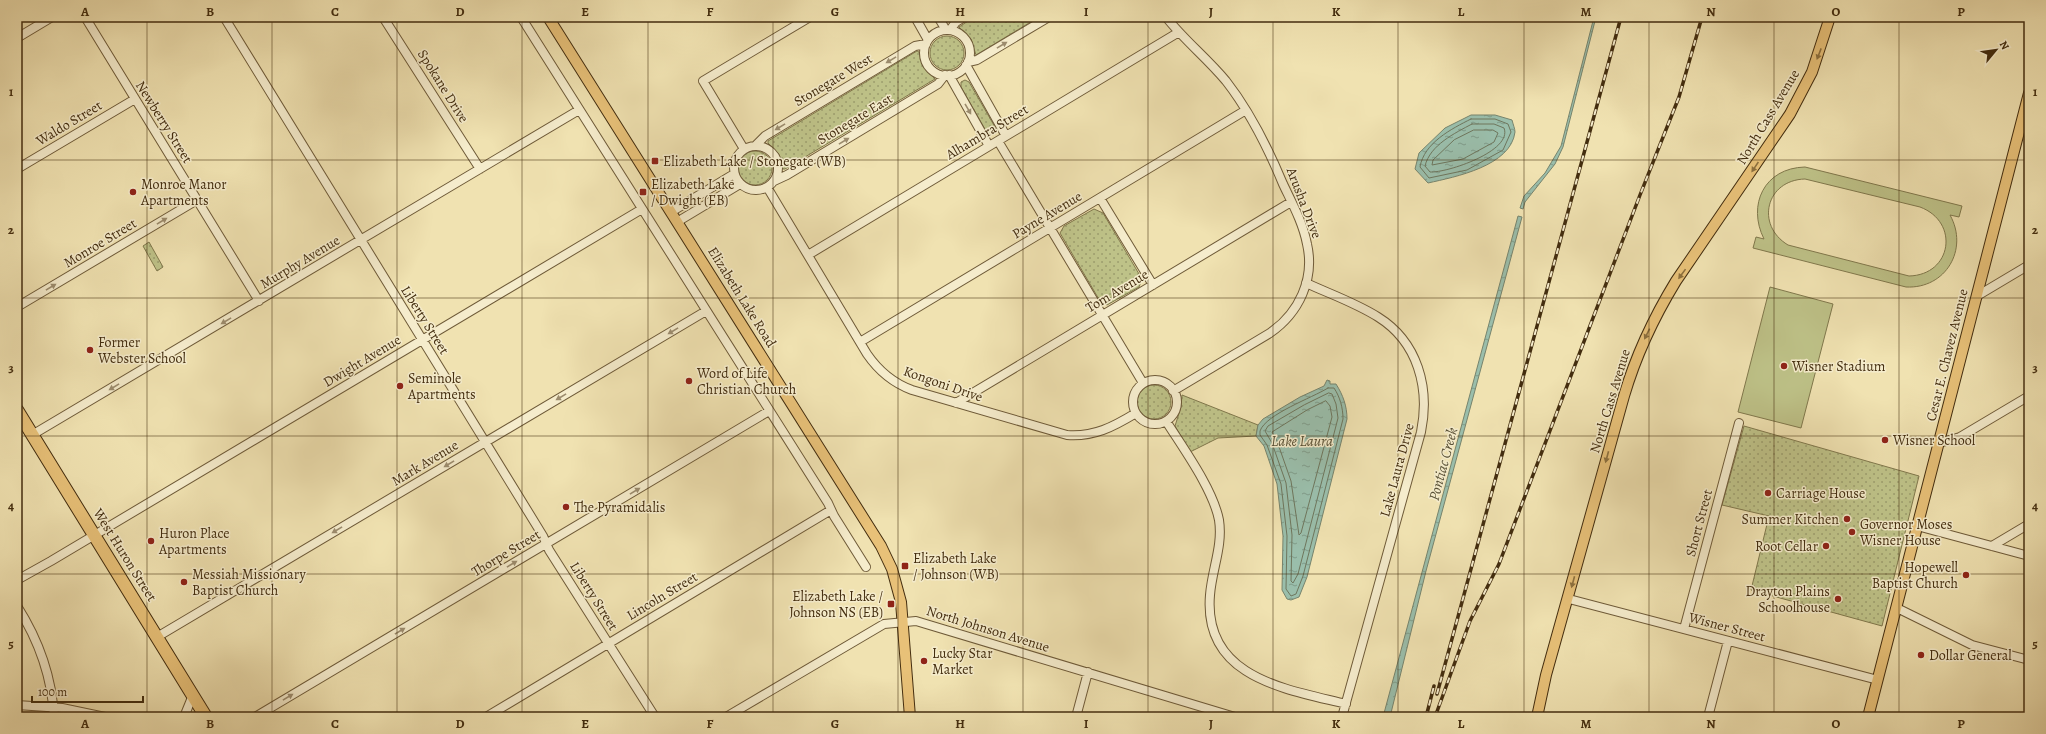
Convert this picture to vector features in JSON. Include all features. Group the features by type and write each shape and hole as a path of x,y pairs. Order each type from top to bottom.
{"highway":[{"name":"West Huron Street","path":"17,410 206,717"}],"main road":[{"name":"Elizabeth Lake Road","path":"548,17 882,546 896,579 901,602 903,621 902,640 910,717"},
{"name":"North Cass Avenue","path":"1537,717 1546,675 1624,396 1639,352 1665,299 1796,103 1819,53 1830,17"},
{"name":"Cesar E. Chavez Avenue","path":"1868,717 2027,107 2029,93"}],"street":[{"path":"17,38 52,17"},
{"name":"Newberry Street","path":"85,17 259,301"},
{"name":"Liberty Street","path":"224,17 546,544 655,717"},
{"name":"Spokane Drive","path":"384,17 480,169"},
{"path":"521,17 866,567"},
{"path":"744,148 703,81 810,17"},
{"path":"915,17 927,42"},
{"path":"938,17 948,30 960,34 966,42 970,51 967,64 1006,136"},
{"path":"964,17 948,30 936,33 927,42 924,54 928,64 935,72 947,75 958,72 967,64 977,60 1049,17"},
{"name":"Arusha Drive","path":"1166,17 1218,73 1246,110 1268,149 1291,202 1307,244 1309,261 1306,284 1295,308 1276,328 1173,391"},
{"name":"Alhambra Street","path":"808,255 1179,32"},
{"name":"Stonegate West","path":"756,145 765,136 911,48 927,42"},
{"path":"947,75 989,146"},
{"name":"Stonegate East","path":"774,181 787,175 938,84 947,75"},
{"name":"Waldo Street","path":"17,169 135,99"},
{"name":"Murphy Avenue","path":"32,435 579,110"},
{"name":"Payne Avenue","path":"860,342 1246,110"},
{"path":"998,141 1143,383"},
{"path":"756,145 766,148 776,157 778,168 774,181 767,187 755,190 740,184 734,174 735,160 744,148 756,145"},
{"path":"671,212 734,174"},
{"path":"677,222 740,184"},
{"name":"Kongoni Drive","path":"767,187 860,342 876,365 896,382 912,390 1056,433 1072,435 1101,431 1136,413"},
{"path":"1100,198 1153,285"},
{"name":"Monroe Street","path":"17,307 197,200"},
{"name":"Tom Avenue","path":"956,403 1291,202"},
{"name":"Dwight Avenue","path":"17,580 642,209"},
{"path":"1977,296 2029,265"},
{"name":"Lake Laura Drive","path":"1306,284 1372,313 1390,326 1401,337 1412,354 1420,372 1424,393 1425,411 1421,432 1342,717"},
{"name":"Mark Avenue","path":"157,637 706,310"},
{"path":"1153,380 1160,381 1166,384 1173,391 1176,397 1176,408 1171,417 1166,421 1156,424 1149,424 1143,421 1133,407 1133,397 1136,390 1143,383 1153,380"},
{"path":"1939,443 1960,437 2029,396"},
{"name":"Thorpe Street","path":"255,717 769,411"},
{"path":"1166,421 1211,496 1218,516 1220,541 1211,589 1210,608 1214,629 1222,647 1238,666 1258,679 1346,704"},
{"name":"Short Street","path":"1684,629 1739,423"},
{"name":"Lincoln Street","path":"486,717 831,510"},
{"path":"1992,546 2029,524"},
{"path":"1917,526 2029,556"},
{"name":"Wisner Street","path":"1568,599 1878,680"},
{"path":"17,606 40,652 54,707 54,717"},
{"path":"1896,608 1972,645 2029,660"},
{"name":"North Johnson Avenue","path":"726,717 884,624 916,620 1088,672 1220,715 1236,717"},
{"path":"1708,717 1728,641"},
{"path":"1076,717 1088,672"},
{"path":"184,717 193,695"},
{"path":"17,705 54,707 105,717"}],"green space":[{"path":"974,17 1039,17 976,55 971,39 959,27"},
{"path":"947,36 953,37 959,41 963,47 963,59 959,65 953,69 947,70 941,69 935,65 931,59 930,53 931,47 935,41 941,37"},
{"path":"917,51 919,52 923,66 935,79 783,169 779,154 768,143 768,141"},
{"path":"965,80 969,82 995,127 996,130 993,134 986,131 961,87 961,82"},
{"path":"752,151 758,151 767,156 771,162 771,174 767,180 758,185 752,185 743,180 738,171 738,165 743,156"},
{"path":"1805,167 1962,206 1959,217 1950,215 1955,228 1957,241 1955,253 1950,264 1943,274 1932,281 1920,286 1906,287 1753,248 1756,237 1764,239 1759,226 1757,214 1763,191 1770,181 1779,174 1791,169","holes":["1805,179 1920,207 1933,214 1941,224 1945,235 1946,247 1942,258 1934,267 1923,273 1909,276 1788,245 1778,236 1771,226 1769,216 1770,205 1774,195 1781,187 1792,181"]},
{"path":"1094,209 1103,213 1142,279 1139,287 1107,305 1100,301 1060,233 1064,226"},
{"path":"149,242 163,267 157,271 143,246"},
{"name":"Wisner Stadium","path":"1770,287 1833,304 1801,428 1738,412"},
{"path":"1154,385 1166,390 1171,402 1166,414 1154,419 1142,414 1137,402 1142,390"},
{"path":"1182,395 1258,425 1256,436 1218,438 1190,452 1175,426 1181,407"},
{"path":"1744,426 1919,476 1882,626 1751,590 1769,516 1722,505"}],"water":[{"path":"1594,17 1596,17 1563,147 1555,164 1525,202 1523,209 1520,208 1524,196 1545,173 1561,146"},
{"path":"1471,115 1495,115 1512,120 1515,132 1511,144 1504,153 1480,168 1428,183 1415,169 1419,153 1445,128"},
{"path":"1518,216 1522,217 1426,571 1390,717 1383,717"},
{"name":"Lake Laura","path":"1327,380 1330,381 1330,384 1336,384 1341,392 1347,419 1307,577 1299,597 1291,600 1287,599 1282,590 1283,536 1277,484 1264,446 1256,436 1258,425 1263,419 1300,397 1324,386"}],"railway":[{"path":"1437,694 1621,17"},
{"path":"1435,717 1470,621 1499,564 1679,97 1702,17"},
{"path":"1426,717 1434,686"}],"place":[{"name":"Elizabeth Lake / Stonegate (WB)","path":"655,161"},
{"name":"Monroe Manor Apartments","path":"133,192"},
{"name":"Elizabeth Lake / Dwight (EB)","path":"643,192"},
{"name":"Former Webster School","path":"90,350"},
{"name":"Wisner Stadium","path":"1784,366"},
{"name":"Word of Life Christian Church","path":"689,381"},
{"name":"Seminole Apartments","path":"400,386"},
{"name":"Wisner School","path":"1885,440"},
{"name":"Carriage House","path":"1768,493"},
{"name":"The Pyramidalis","path":"566,507"},
{"name":"Summer Kitchen","path":"1847,519"},
{"name":"Governor Moses Wisner House","path":"1852,532"},
{"name":"Huron Place Apartments","path":"151,541"},
{"name":"Root Cellar","path":"1826,546"},
{"name":"Elizabeth Lake / Johnson (WB)","path":"905,566"},
{"name":"Hopewell Baptist Church","path":"1966,575"},
{"name":"Messiah Missionary Baptist Church","path":"184,582"},
{"name":"Drayton Plains Schoolhouse","path":"1838,599"},
{"name":"Elizabeth Lake / Johnson NS (EB)","path":"891,604"},
{"name":"Dollar General","path":"1921,655"},
{"name":"Lucky Star Market","path":"924,661"}],"water label":[{"name":"Pontiac Creek","path":"1443,464"}]}
